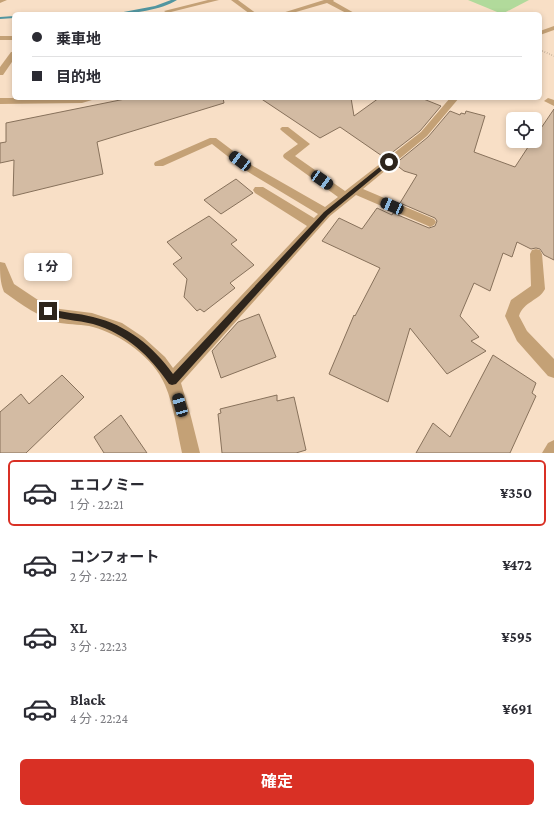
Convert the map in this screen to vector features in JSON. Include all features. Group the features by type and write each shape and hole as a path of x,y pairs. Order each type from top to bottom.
{"street":[{"path":"0,1 4,0"},
{"path":"167,11 216,0"},
{"path":"234,0 251,12"},
{"path":"289,12 329,0 349,12"},
{"path":"542,32 554,28"},
{"path":"0,38 12,38"},
{"path":"0,73 12,57"},
{"path":"0,102 82,100"},
{"path":"172,381 326,213 424,134 453,100"},
{"path":"285,129 305,144 288,156 350,194 430,222"},
{"path":"159,164 213,140 250,168 326,213"},
{"path":"259,190 315,225"},
{"path":"536,254 538,289 516,304 512,316 522,336 554,370"},
{"path":"0,267 9,288 36,307 60,316 92,320 117,328 138,342 160,362 172,381 183,417 191,453"},
{"path":"552,453 554,449"}],"path":[{"path":"542,51 554,56"}],"green space":[{"path":"468,0 529,0 506,12 497,12"}],"building":[{"path":"120,100 223,100 224,103 97,142 103,174 13,196 14,160 0,163 0,143 6,142 6,123"},
{"path":"263,100 351,100 354,116 376,100 426,100 441,106 420,131 385,158 340,127 320,138"},
{"path":"554,109 554,260 544,255 540,249 531,249 517,242 512,257 503,253 490,291 474,283 460,316 479,337 471,341 486,351 447,374 410,328 388,402 329,374 354,315 355,316 380,268 322,241 339,218 362,229 377,208 429,228 435,226 437,221 435,218 400,203 417,175 404,171 395,164 428,137 450,111 460,115 461,113 465,114 466,111 485,116 474,152 515,167 527,148 542,148 542,127"},
{"path":"236,179 253,193 221,214 204,200"},
{"path":"209,216 237,240 231,244 254,265 230,283 235,288 204,312 200,309 197,311 184,297 187,279 173,264 182,258 167,242"},
{"path":"259,314 276,357 221,378 212,351 238,322"},
{"path":"493,355 536,383 532,393 536,396 510,453 416,453 433,423 450,437"},
{"path":"62,375 84,397 26,453 0,453 0,412 21,394 29,404"},
{"path":"277,395 277,401 294,397 306,450 296,453 222,453 218,414 221,413 220,409"},
{"path":"121,415 147,453 104,453 94,437"}],"waterway":[{"path":"127,12 156,7 175,0"},
{"path":"0,18 12,17"}],"route":[{"path":"48,311 60,316 92,320 117,328 138,342 160,362 172,381 326,213 389,162"}]}
